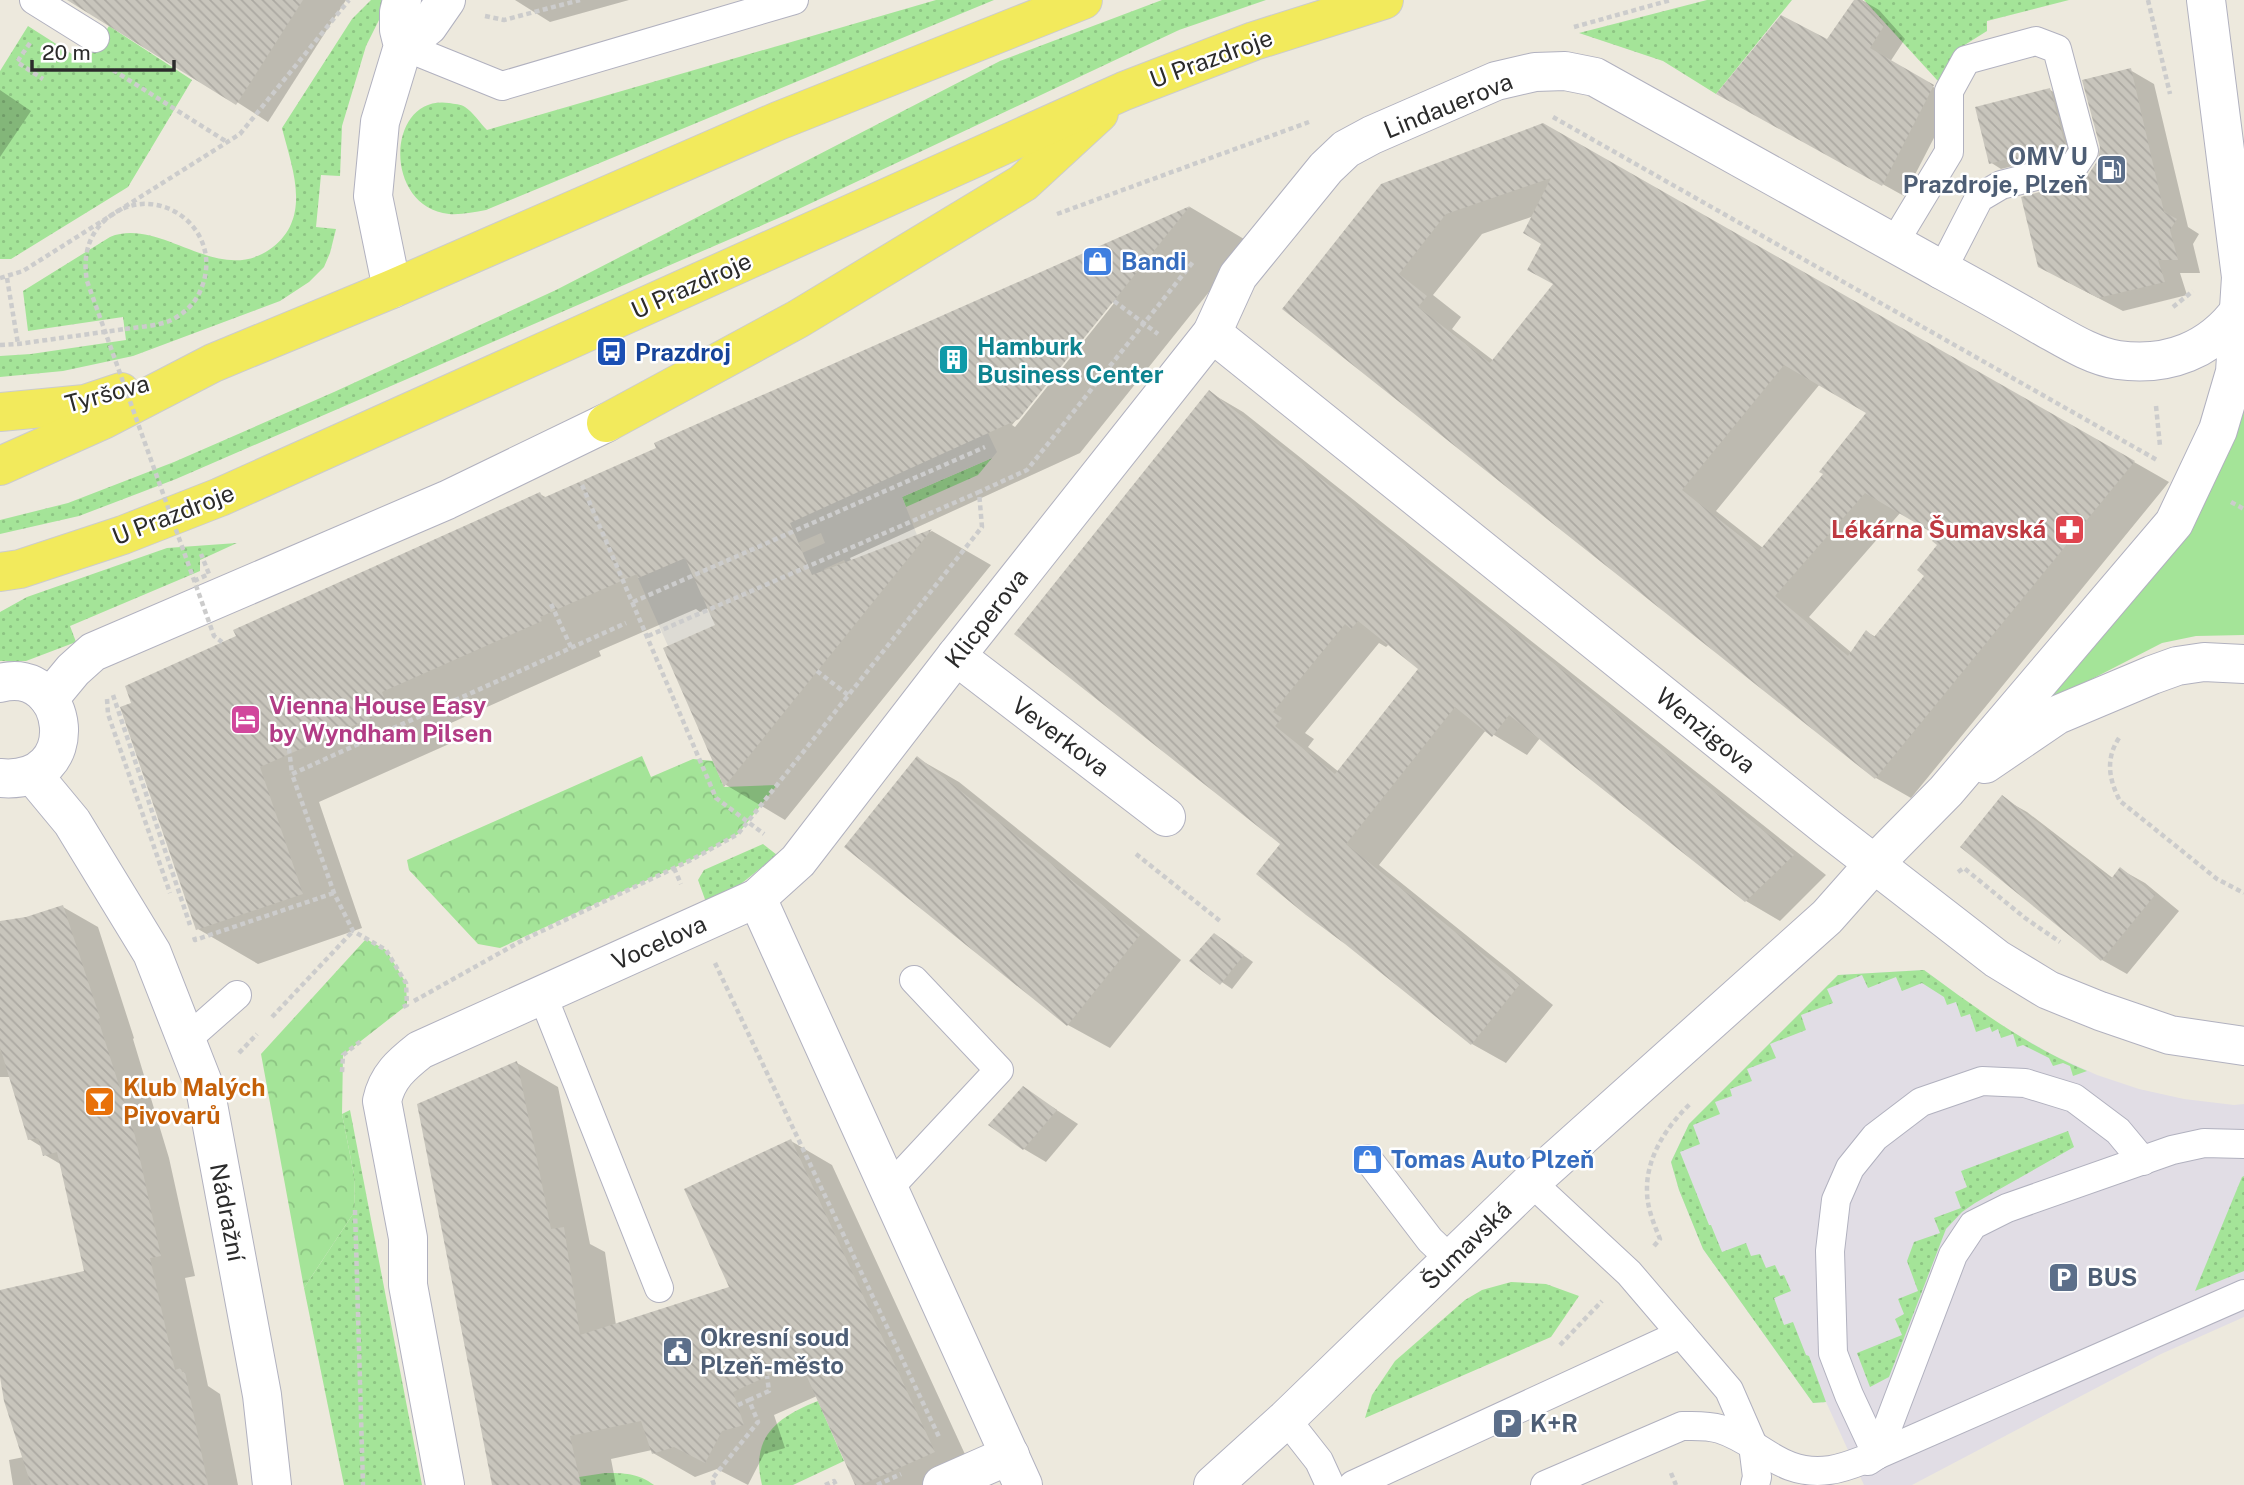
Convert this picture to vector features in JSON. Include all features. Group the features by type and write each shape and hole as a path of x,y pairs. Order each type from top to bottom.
{"main road":[{"path":"0,467 103,420 213,363 392,289 778,121 1083,0"},
{"name":"U Prazdroje","path":"7,573 123,535 220,496 1124,91 1254,41 1384,0"},
{"path":"606,423 798,319 1023,183 1124,91"},
{"name":"Tyršova","path":"0,412 85,404 213,363"}],"street":[{"path":"392,289 373,196 380,122 403,46 398,30 402,0"},
{"path":"2207,0 2244,129"},
{"path":"1946,791 2174,523 2178,472 2218,430 2235,372 2241,277 2207,0"},
{"path":"403,46 428,26 445,1"},
{"name":"Lindauerova","path":"1212,333 1238,276 1326,168 1346,149 1496,81 1535,72 1564,71 1595,77 2077,345 2116,360 2153,362 2174,359 2209,342 2227,328 2240,310"},
{"name":"Klicperova","path":"757,898 798,861 956,656 1212,333"},
{"name":"Wenzigova","path":"1212,333 1997,959 2048,990 2170,1035 2244,1046"},
{"path":"0,683 22,682 38,688 49,699 73,670 93,652 447,500 606,423"},
{"name":"Veverkova","path":"956,656 1167,817"},
{"path":"1946,791 2057,715 2177,666 2204,662 2244,664"},
{"name":"Nádražní","path":"49,699 57,711 60,741 54,755 16,776 72,822 152,953 205,1088 262,1395 272,1485"},
{"name":"Šumavská","path":"1213,1485 1452,1261 1531,1182 1827,917 1874,863 1946,791"},
{"path":"757,898 1017,1470 926,1478"},
{"name":"Vocelova","path":"445,1485 408,1285 408,1238 382,1101 385,1086 394,1071 420,1050 757,898"}],"lane":[{"path":"34,0 95,38"},
{"path":"403,46 502,86 794,0"},
{"path":"1894,243 1949,152 1949,92 1966,60 2036,41 2057,49 2084,151 2074,166 2001,185 1979,198 1942,270"},
{"path":"889,1188 999,1070 914,980"},
{"path":"542,994 659,1288"},
{"path":"186,1040 229,1002"},
{"path":"1877,1455 1833,1353 1830,1251 1836,1200 1850,1168 1875,1137 1921,1102 1982,1081 2025,1083 2074,1098 2118,1131 2143,1161"},
{"path":"1835,1485 1877,1455 1953,1255 1967,1232 1986,1217 2007,1208 2172,1150 2204,1143 2244,1144"},
{"path":"1368,1159 1430,1240 1452,1261"},
{"path":"1531,1182 1629,1273 1730,1390 1753,1445 1757,1477 1755,1485"},
{"path":"1545,1485 1682,1426 1720,1429 1786,1465 1809,1470 1831,1470 1877,1455 2244,1294"},
{"path":"1353,1485 1681,1334"},
{"path":"1286,1419 1318,1461 1330,1485"}],"path":[{"path":"0,278 23,271 240,134 349,0"},
{"path":"445,1 470,13 504,20 580,0"},
{"path":"2148,0 2173,105"},
{"path":"36,34 17,62 43,79"},
{"path":"175,110 227,142"},
{"path":"1551,117 2244,509"},
{"path":"1294,134 1303,124"},
{"path":"0,345 18,344 125,329 173,319 189,308 198,297 205,279 208,266 199,236 187,220 170,209 157,205 136,205 111,214 97,229 90,241 85,267 91,293 194,580 214,636 222,642"},
{"path":"648,636 1027,470 1194,261"},
{"path":"7,278 18,344"},
{"path":"2178,472 2153,362 2151,324 2192,293 2196,280"},
{"path":"633,602 985,447"},
{"path":"580,481 716,798 798,861"},
{"path":"396,1013 523,940 674,868 738,834 982,527 979,492"},
{"path":"194,580 209,574 201,554"},
{"path":"551,604 571,647"},
{"path":"292,774 626,622"},
{"path":"206,634 217,629"},
{"path":"203,641 214,636"},
{"path":"817,671 848,695"},
{"path":"115,686 112,697 195,940 334,893"},
{"path":"108,691 108,715 173,903"},
{"path":"2124,730 2110,754 2109,768 2112,786 2120,801 2217,878 2244,893"},
{"path":"288,740 292,774 334,893 353,931 386,950 406,983 407,1005"},
{"path":"1133,851 1220,921"},
{"path":"674,868 940,1441"},
{"path":"1956,874 1964,868 2025,918 2068,947"},
{"path":"229,1002 243,1048 353,931"},
{"path":"342,1079 342,1055 364,1038"},
{"path":"1557,1348 1660,1239 1650,1212 1647,1189 1655,1150 1675,1118"},
{"path":"355,1199 363,1485"},
{"path":"738,1405 769,1391 767,1376"},
{"path":"714,1485 712,1479 758,1422 749,1400"},
{"path":"877,1485 926,1478"},
{"path":"825,1485 834,1481 836,1485"}],"shaded area":[{"path":"988,433 997,452 992,458 902,497 917,535 847,566 844,560 824,569 826,576 668,646 638,578 685,558 689,565","holes":["821,533 825,543 795,556 791,546"]},
{"path":"1924,970 1995,1022 2053,1055 2097,1075 2139,1089 2184,1099 2244,1104 2244,1317 2161,1354 1912,1485 1864,1485 1826,1402 1813,1403 1703,1249 1679,1190 1671,1162 1689,1124 1838,975"}],"green space":[{"path":"371,0 389,0 366,46 342,126 340,176 321,175 316,227 336,229 324,267 309,282 280,301 133,356 63,371 0,377 0,356 126,340 123,317 28,331 23,291 110,237 130,233 150,236 211,257 232,260 253,258 273,247 285,235 296,206 296,191 282,128 352,19"},
{"path":"936,0 994,0 486,210 449,214 427,207 412,192 403,173 400,153 404,132 413,116 428,105 449,103 463,106 487,130"},
{"path":"1162,0 1266,0 1179,30 788,214 176,479 79,516 0,534 0,520 68,503 174,462 334,392 556,290 1000,61"},
{"path":"1707,0 1792,0 1716,94 1663,61 1579,33"},
{"path":"1864,0 2069,0 1987,21 1987,31 1963,46 1942,83"},
{"path":"28,26 86,63 109,26 192,80 128,187 11,259 0,259 0,71"},
{"path":"2244,396 2244,635 2196,636 2162,643 2031,713"},
{"path":"992,458 978,475 906,507 902,497"},
{"path":"237,543 200,560 200,571 70,626 76,642 26,661 0,661 0,612 27,597 167,548"},
{"path":"642,756 651,777 693,759 713,761 724,787 777,785 738,834 691,860 500,948 478,944 409,870 407,860"},
{"path":"763,844 777,855 737,887 706,902 698,880 704,870"},
{"path":"366,939 386,950 406,983 407,1005 343,1055 342,1114 354,1175 355,1211 304,1288 261,1054"},
{"path":"1924,970 2023,1038 2087,1071 2073,1076 2070,1066 2063,1063 2053,1066 2049,1058 2023,1045 2017,1047 2013,1034 2001,1038 1998,1029 1992,1032 1990,1027 1976,1032 1970,1014 1961,1017 1956,1002 1947,1005 1944,997 1922,983 1902,991 1896,977 1868,988 1862,975 1827,989 1833,1003 1801,1015 1806,1030 1770,1044 1776,1058 1747,1069 1752,1081 1730,1089 1732,1096 1715,1102 1720,1114 1693,1125 1700,1144 1680,1152 1722,1252 1746,1243 1751,1256 1760,1254 1766,1268 1775,1265 1780,1276 1784,1275 1791,1291 1774,1298 1784,1325 1793,1322 1826,1402 1813,1403 1703,1249 1679,1190 1671,1162 1689,1124 1838,975"},
{"path":"350,1110 422,1485 344,1485 304,1288 355,1211 354,1175 342,1114"},
{"path":"2068,1131 2074,1147 1975,1203 1946,1229 1889,1377 1870,1387 1857,1353 1902,1335 1895,1319 1904,1314 1898,1299 1918,1291 1907,1261 1914,1242 1940,1233 1934,1218 1961,1208 1955,1192 1967,1187 1961,1171"},
{"path":"2244,1176 2244,1271 2195,1291 2242,1177"},
{"path":"1511,1282 1546,1284 1579,1296 1551,1337 1365,1418 1372,1395 1395,1361 1465,1300 1482,1290"},
{"path":"818,1401 844,1461 793,1485 762,1485 760,1454 770,1431 790,1414"},
{"path":"605,1473 636,1476 654,1485 580,1485 579,1477"}],"building":[{"path":"67,0 303,0 236,105"},
{"path":"1854,0 1861,0 1884,26 1870,48 1934,85 1882,186 1716,94 1781,15 1827,39"},
{"path":"2131,68 2164,212 2177,219 2170,230 2178,260 2158,260 2165,282 2098,298 2038,267 2021,197 2078,182 2088,175 2098,160 2100,147 2082,80"},
{"path":"2050,88 2066,148 2064,152 2013,165 2011,158 1989,164 1975,107"},
{"path":"1543,123 2135,461 1875,779 1282,309 1381,184","holes":["1551,178 1523,233 1541,244 1527,270 1553,284 1490,363 1418,307 1427,296 1399,274 1446,214","1784,365 1866,413 1819,472 1823,474 1759,551 1682,490","1865,493 1936,535 1932,541 1937,545 1917,570 1924,576 1874,637 1866,630 1848,656 1775,596"]},
{"path":"1190,206 1019,419 790,523 812,575 932,529 724,787 663,648 715,625 685,558 638,578 637,574 540,617 542,621 382,692 389,710 260,767 303,894 196,930 120,707 131,703 125,686 236,636 233,630 540,492 543,498 656,448 654,443"},
{"path":"1209,390 1794,855 1745,902 1509,715 1492,737 1455,707 1346,844 1520,984 1471,1045 1256,874 1280,844 1014,634","holes":["1358,621 1418,669 1335,774 1275,726 1282,718 1273,712 1345,624 1351,629"]},
{"path":"917,756 1140,935 1067,1026 844,847"},
{"path":"2002,795 2111,879 2120,867 2155,895 2101,961 1960,847"},
{"path":"63,905 135,1136 161,1256 150,1258 175,1370 181,1368 182,1372 185,1372 208,1485 31,1485 4,1401 0,1377 0,1290 84,1271 57,1152 43,1156 38,1138 28,1140 0,1047 0,921 26,917"},
{"path":"1214,933 1244,955 1220,985 1189,961"},
{"path":"517,1061 551,1229 564,1227 580,1335 729,1287 684,1189 791,1139 935,1452 861,1485 855,1485 800,1361 733,1392 744,1425 722,1431 705,1463 674,1447 652,1454 641,1421 570,1436 581,1485 492,1485 417,1104"},
{"path":"1023,1086 1057,1110 1023,1150 988,1125"}],"place":[{"name":"OMV U Prazdroje, Plzeň","path":"2111,170"},
{"name":"Bandi","path":"1098,261"},
{"name":"Prazdroj","path":"612,352"},
{"name":"Hamburk Business Center","path":"954,360"},
{"name":"Lékárna Šumavská","path":"2069,529"},
{"name":"Vienna House Easy by Wyndham Pilsen","path":"246,719"},
{"name":"Klub Malých Pivovarů","path":"100,1101"},
{"name":"Tomas Auto Plzeň","path":"1368,1159"},
{"name":"BUS","path":"2064,1277"},
{"name":"Okresní soud Plzeň-město","path":"677,1351"},
{"name":"K+R","path":"1507,1423"}]}
